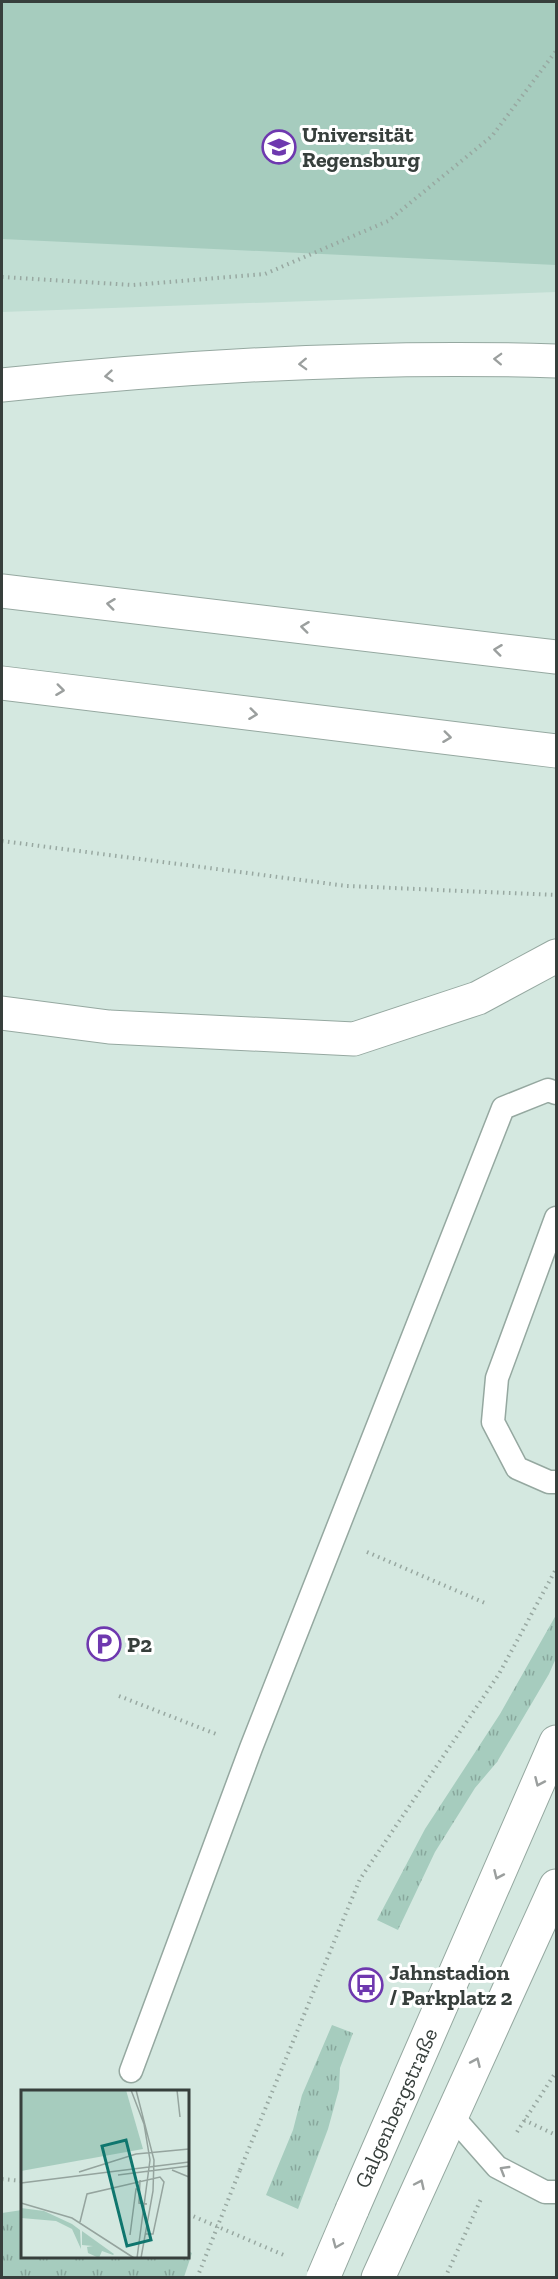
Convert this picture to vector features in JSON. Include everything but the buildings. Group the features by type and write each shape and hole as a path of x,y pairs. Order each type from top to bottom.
{"main road":[{"path":"2,385 239,366 464,358 556,361"},
{"path":"2,591 556,657"},
{"path":"2,683 556,751"},
{"path":"2,1013 109,1027 354,1040 478,998 556,956"},
{"name":"Galgenbergstraße","path":"323,2277 556,1742"},
{"path":"378,2277 556,1886"}],"lane":[{"path":"131,2071 251,1748 503,1108 548,1090 556,1093"},
{"path":"556,1218 498,1378 492,1422 517,1468 549,1482 556,1482"},
{"path":"452,2116 497,2167 545,2192 556,2192"}],"path":[{"path":"2,277 133,285 264,274 388,221 492,136 556,51"},
{"path":"2,841 347,886 556,895"},
{"path":"333,1538 485,1603"},
{"path":"197,2277 360,1879 499,1674 556,1569"},
{"path":"119,1696 251,1748"},
{"path":"524,2120 556,2135"},
{"path":"2,2179 21,2181"},
{"path":"189,2214 295,2259"},
{"path":"445,2277 451,2261"}],"shaded area":[{"name":"Universität Regensburg","path":"2,2 556,2 556,292 2,312"}],"green space":[{"name":"Universität Regensburg","path":"2,2 556,2 556,265 2,239"},
{"path":"556,1615 556,1658 549,1674 497,1762 475,1788 435,1852 398,1930 377,1920 425,1829 500,1714"},
{"path":"332,2025 353,2033 340,2068 339,2089 328,2129 298,2209 266,2195 293,2130 302,2095"},
{"path":"21,2210 21,2258 189,2258 189,2252 192,2253 184,2277 2,2277 2,2213"}],"place":[{"name":"Universität Regensburg","path":"279,147"},
{"name":"P2","path":"104,1644"},
{"name":"Jahnstadion / Parkplatz 2","path":"366,1985"}]}
